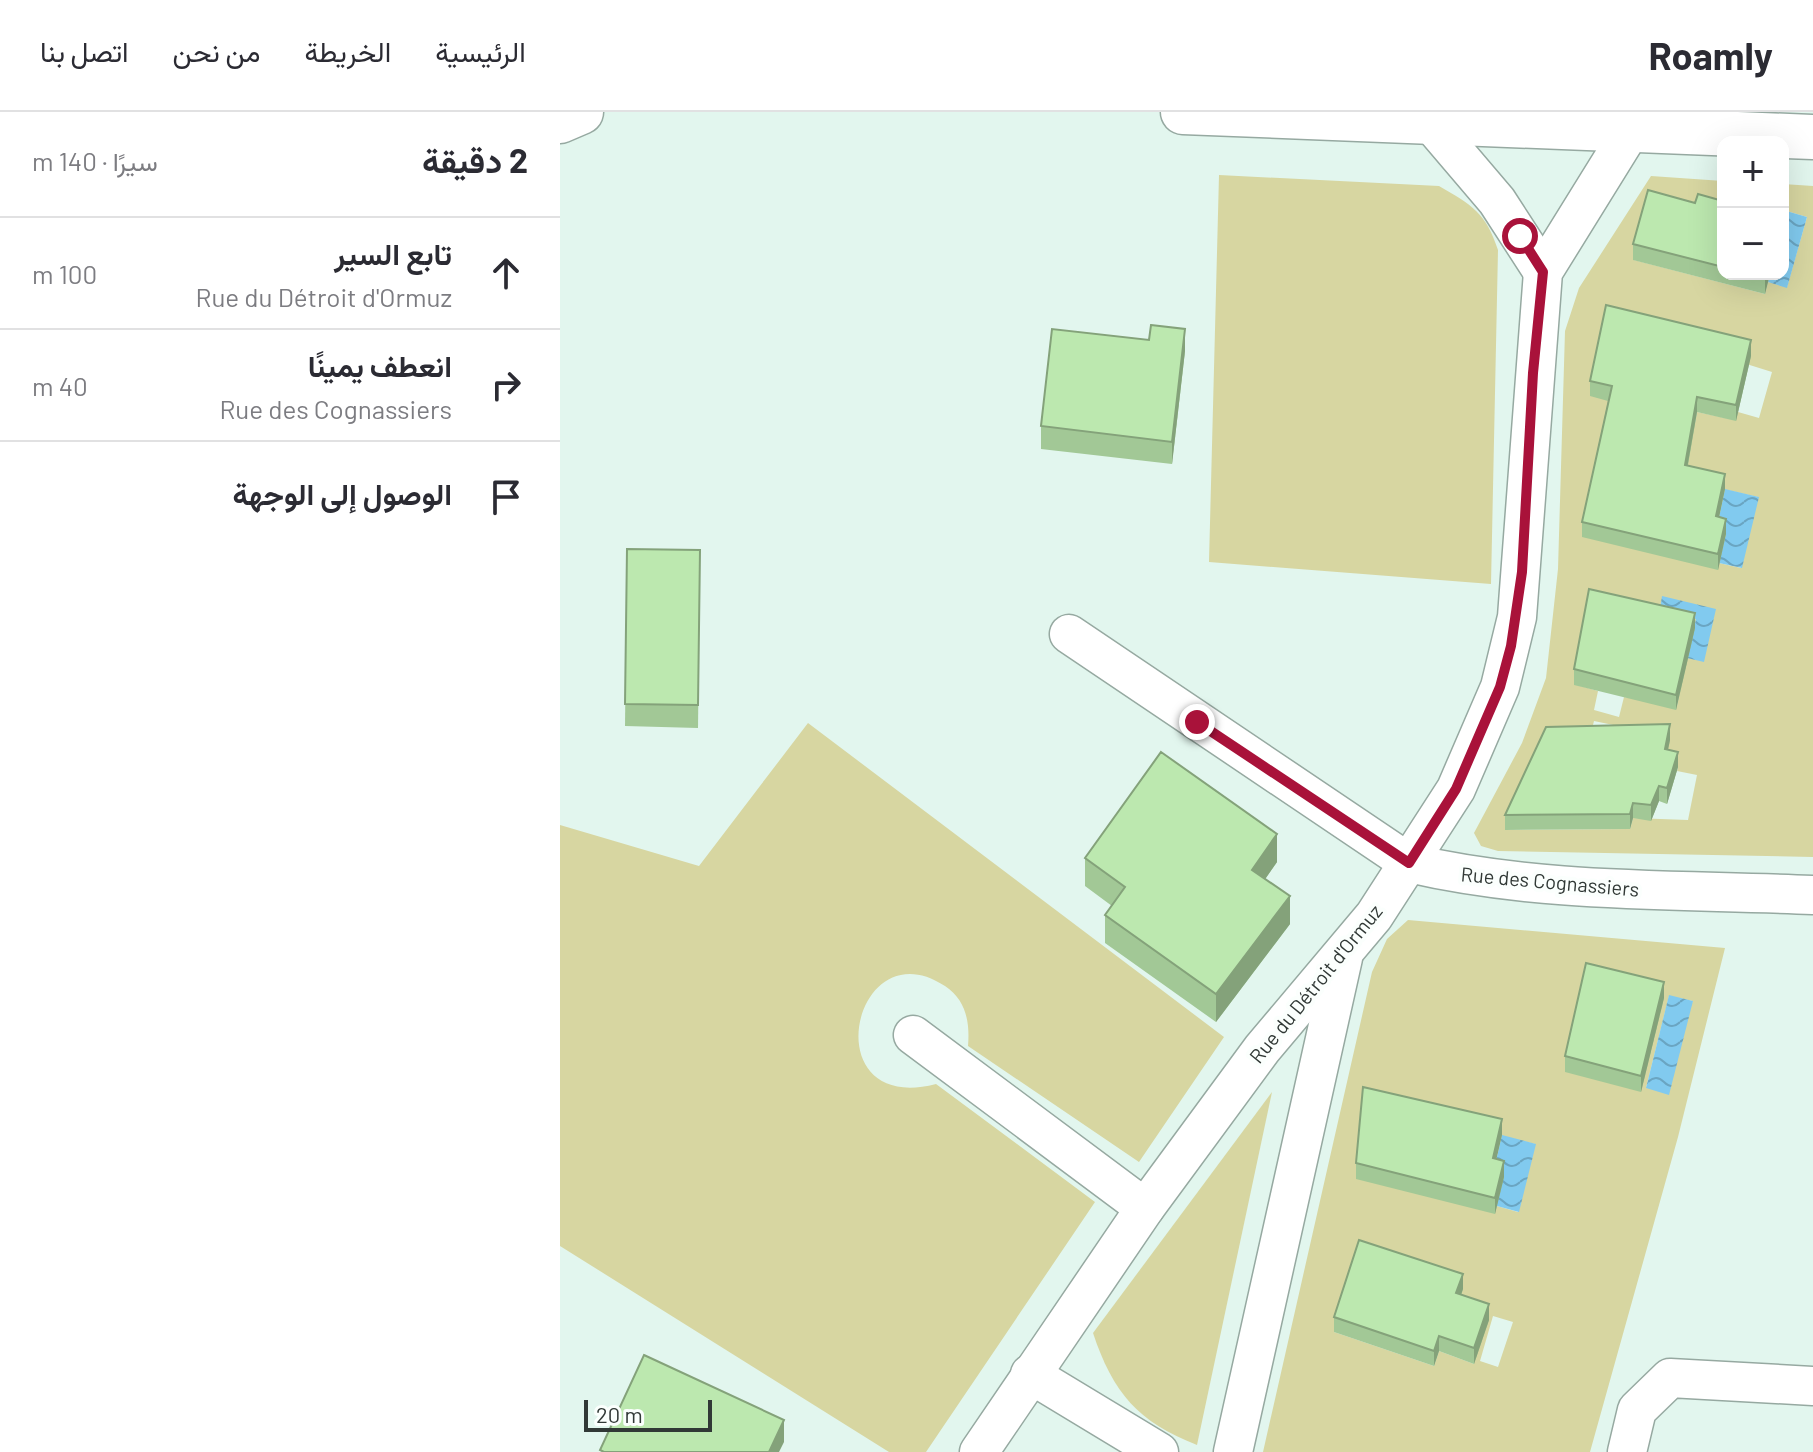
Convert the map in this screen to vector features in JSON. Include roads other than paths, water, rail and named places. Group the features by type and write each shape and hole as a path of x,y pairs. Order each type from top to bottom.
{"street":[{"path":"560,121 581,112"},
{"path":"1183,112 1428,120 1633,121 1813,137"},
{"path":"1428,120 1497,201 1543,272"},
{"name":"Rue du Détroit d'Ormuz","path":"979,1452 1145,1208 1262,1049 1344,955 1409,863 1456,789 1500,687 1511,646 1522,572 1531,401 1543,272 1633,121"},
{"name":"Rue des Cognassiers","path":"1069,634 1409,863 1463,876 1550,886 1813,895"},
{"path":"1233,1452 1344,955"},
{"path":"913,1035 1145,1208"},
{"path":"1030,1374 1159,1452"},
{"path":"1627,1452 1637,1410 1670,1378 1813,1386"}],"water":[{"path":"1789,212 1807,217 1787,288 1768,282 1789,280"},
{"path":"1725,489 1759,497 1742,568 1719,563 1726,534 1716,532"},
{"path":"1662,596 1716,609 1704,662 1687,658 1696,619 1660,609"},
{"path":"1669,995 1693,1001 1669,1095 1646,1088"},
{"path":"1502,1135 1536,1144 1519,1212 1497,1206 1493,1174"}]}
